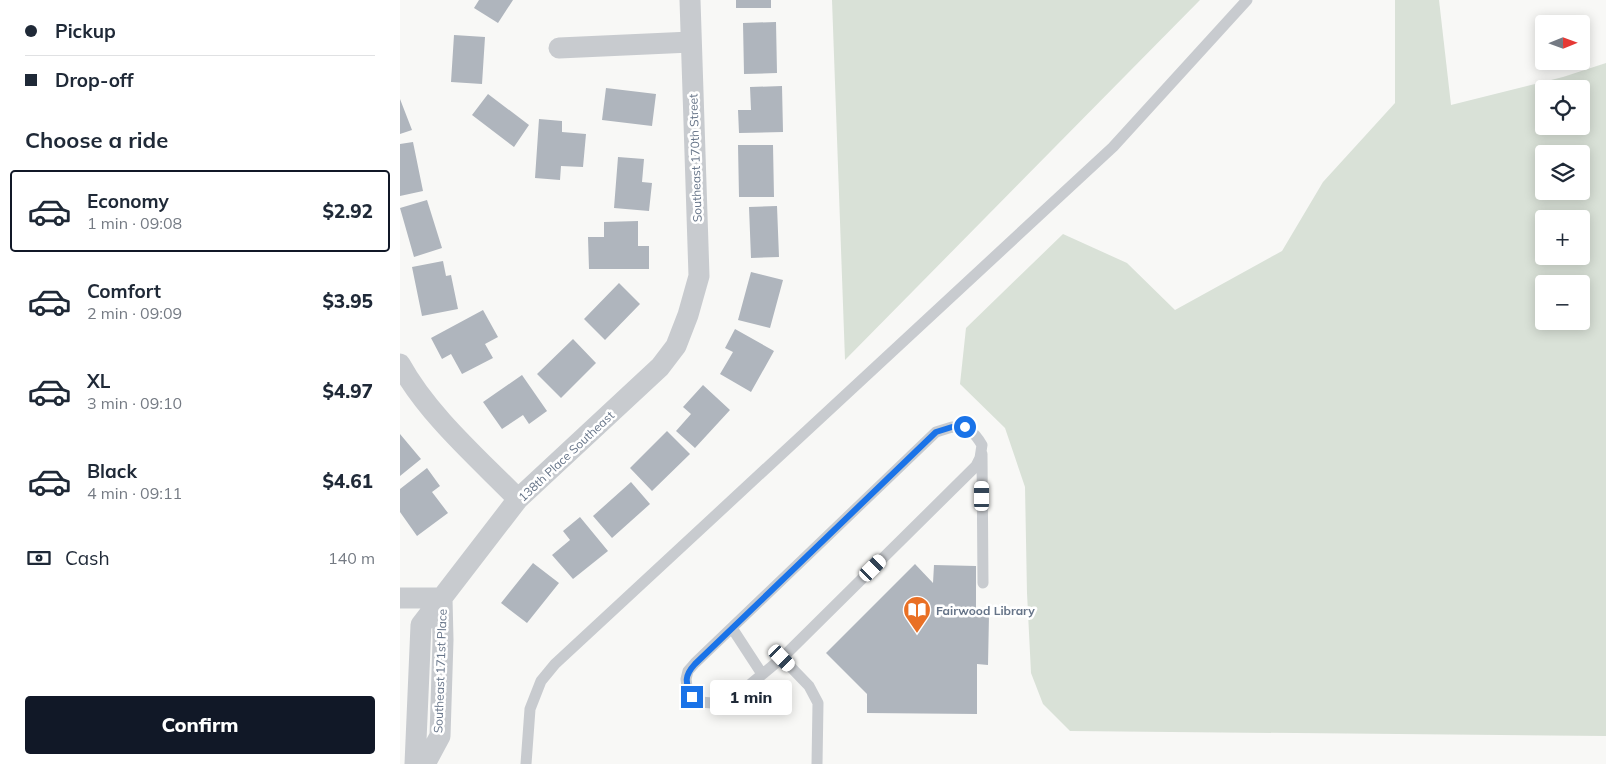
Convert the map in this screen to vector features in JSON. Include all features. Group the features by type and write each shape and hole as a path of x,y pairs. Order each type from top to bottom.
{"street":[{"name":"Southeast 170th Street","path":"688,315 699,276 690,0"},
{"path":"560,48 691,42"},
{"name":"138th Place Southeast","path":"442,598 518,499 660,367 676,346 688,315"},
{"path":"400,364 410,382 430,408 518,499"},
{"path":"400,598 442,598"},
{"name":"Southeast 171st Place","path":"415,764 421,625 442,598"},
{"name":"Southeast 171st Place","path":"425,764 440,736 444,640 442,598"}],"lane":[{"path":"526,764 530,710 541,681 555,664 1113,147 1247,0"},
{"path":"982,445 980,458 976,466 782,658 735,697 725,701 700,702 692,697 687,687 688,671 936,432 952,427 965,427 975,434 982,445 984,583"},
{"path":"732,628 762,674"},
{"path":"782,658 809,686 818,703 817,764"}],"shaded area":[{"path":"832,0 1200,0 845,360"},
{"path":"1395,0 1439,0 1451,105 1535,84 1535,135 1590,135 1590,80 1551,80 1590,70 1590,68 1606,63 1606,736 1070,731 1043,704 1031,673 1025,487 1005,428 960,384 966,328 1063,234 1127,263 1175,310 1282,251 1323,182 1395,103"}],"building":[{"path":"479,0 513,0 498,23 474,8"},
{"path":"736,0 771,0 771,8 736,8"},
{"path":"776,22 777,73 744,74 743,23"},
{"path":"454,35 485,37 482,84 451,82"},
{"path":"782,86 783,132 739,133 738,110 751,110 750,87"},
{"path":"606,88 656,94 652,126 602,120"},
{"path":"488,94 529,125 514,147 472,115"},
{"path":"400,99 412,130 400,134"},
{"path":"539,119 562,121 562,132 586,134 583,167 561,166 560,180 535,178"},
{"path":"413,142 423,191 400,196 400,144"},
{"path":"738,145 773,145 774,197 739,197"},
{"path":"618,157 644,159 642,182 652,183 649,211 614,208"},
{"path":"427,200 442,248 414,257 400,208"},
{"path":"777,206 779,257 751,258 749,207"},
{"path":"638,221 638,246 649,246 649,269 589,269 588,237 604,237 604,222"},
{"path":"443,261 446,276 451,275 458,309 422,316 412,267"},
{"path":"751,272 783,280 770,328 738,320"},
{"path":"619,283 640,304 605,340 584,319"},
{"path":"483,310 498,337 485,344 493,358 462,374 451,354 442,359 431,338"},
{"path":"735,329 774,351 751,392 720,374 733,352 725,348"},
{"path":"573,339 596,363 561,398 537,374"},
{"path":"522,375 547,411 529,424 523,415 502,429 483,402"},
{"path":"703,385 730,410 695,448 676,431 691,414 683,407"},
{"path":"667,431 690,454 652,491 630,468"},
{"path":"400,434 421,459 400,476"},
{"path":"427,468 440,486 432,492 448,513 417,536 400,512 400,489"},
{"path":"631,482 650,504 612,538 593,516"},
{"path":"580,517 608,551 573,579 552,555 570,540 563,531"},
{"path":"533,563 559,583 527,623 501,603"},
{"name":"Fairwood Library","path":"915,564 933,583 934,565 976,566 976,615 989,615 988,665 977,664 977,714 867,713 867,694 826,653"}],"place":[{"name":"Fairwood Library","path":"917,634"}],"route":[{"path":"692,697 687,687 686,679 688,671 695,664 936,432 952,427 965,427"}]}
